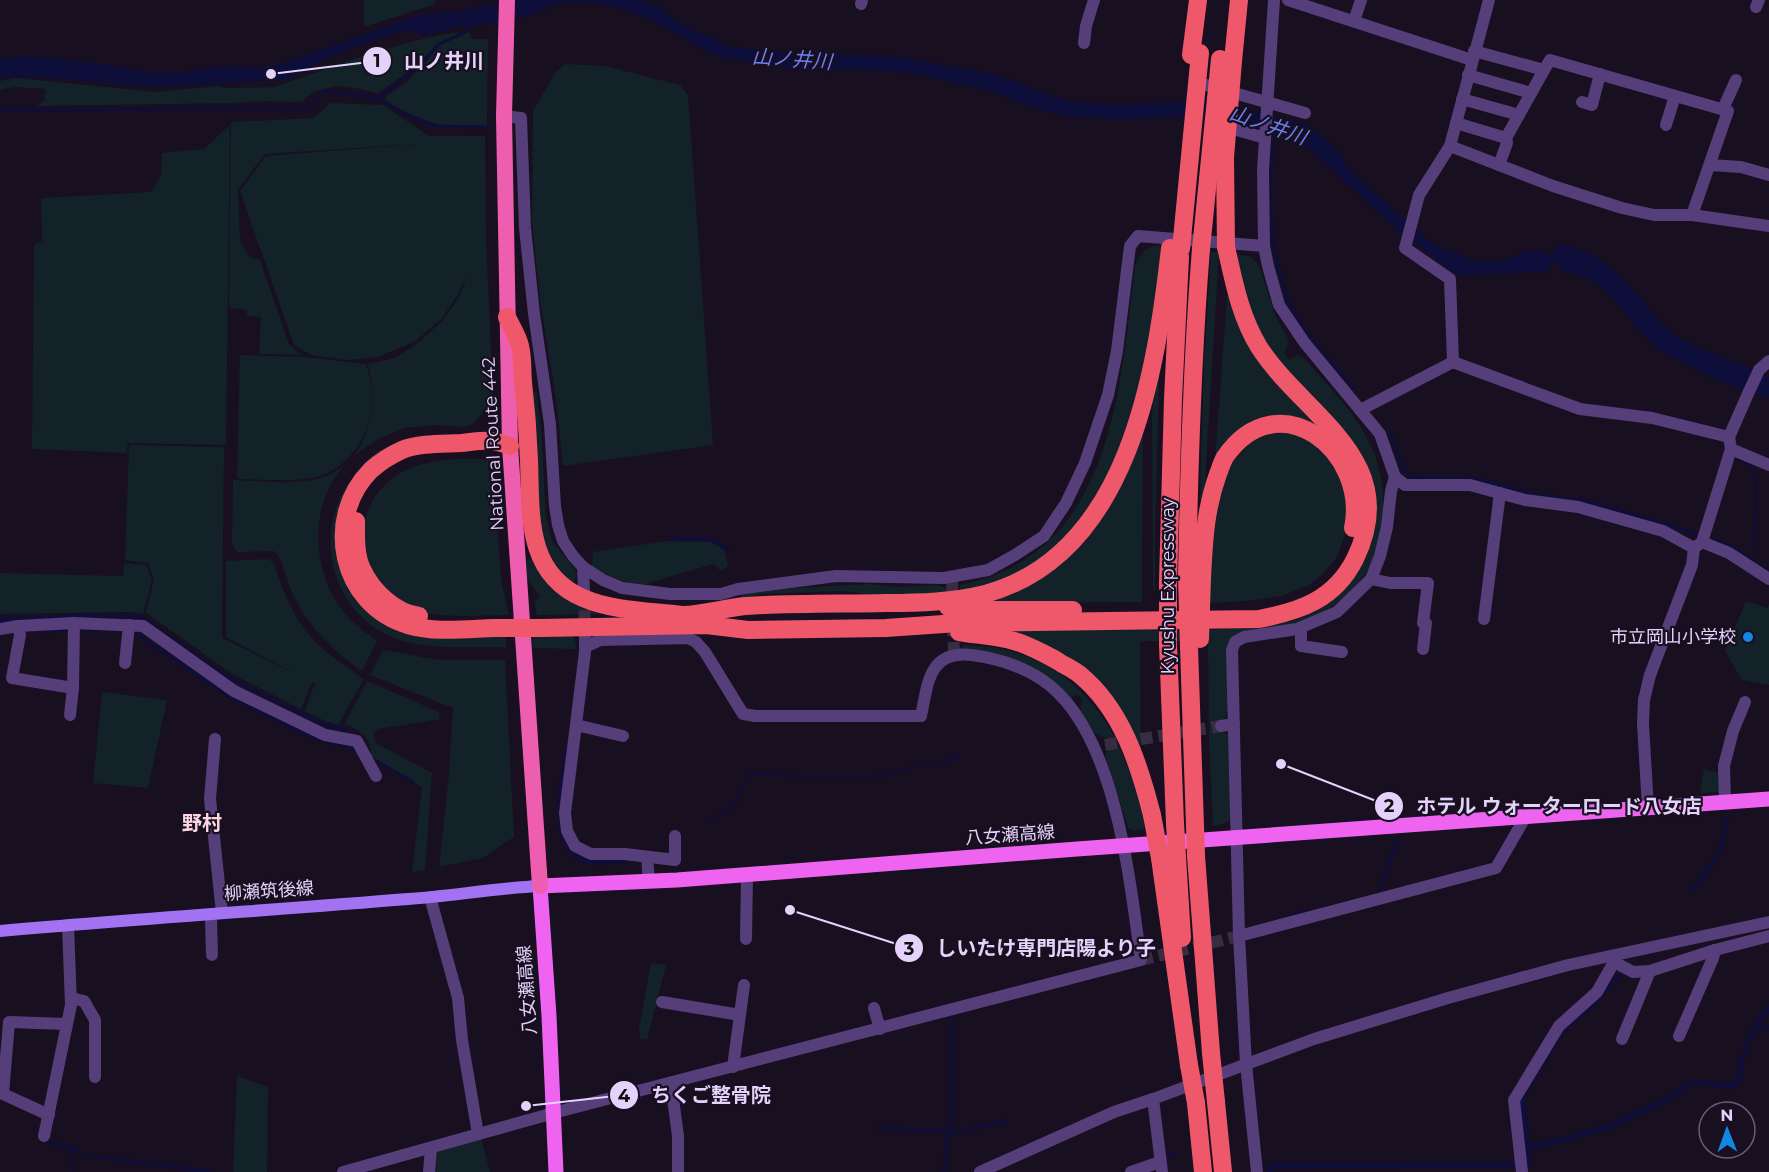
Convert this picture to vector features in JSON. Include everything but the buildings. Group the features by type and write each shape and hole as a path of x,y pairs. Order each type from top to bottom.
{"highway":[{"name":"National Route 442","path":"507,0 504,116 510,446 540,886"},
{"path":"1196,54 1198,0"},
{"name":"Kyushu Expressway","path":"1203,1172 1196,1103 1189,1065 1168,858 1175,823 1168,644 1168,582 1175,249 1196,54 1205,0"},
{"name":"Kyushu Expressway","path":"1222,1172 1201,922 1190,422 1201,249 1226,60 1228,0"},
{"path":"510,446 493,453 441,453 417,458 393,468 375,482 356,521 356,541 361,568 380,596 409,615 446,620 494,624 706,625 748,630 958,623 1259,619 1305,607 1323,597 1351,567 1360,548 1365,532 1367,497 1355,460 1343,440 1284,378 1259,347 1236,294 1226,248 1225,157 1226,60 1239,0"},
{"path":"539,624 699,614 745,606 920,603 964,599 988,593 1038,570 1065,549 1094,514 1114,481 1147,390 1175,249"},
{"path":"507,317 520,345 528,435 531,522 534,539 545,567 568,590 585,598 608,606 682,615"},
{"path":"920,603 960,610 1251,607 1286,602 1302,596 1327,578 1341,562 1350,542 1355,518 1354,496 1347,472 1335,451 1323,438 1307,429 1272,424 1256,430 1241,440 1224,458 1210,497 1195,578"},
{"path":"919,626 1014,641 1046,654 1079,674 1096,691 1123,729 1144,783 1152,815 1168,858"}],"main road":[{"name":"八女瀬高線","path":"556,1172 540,886 677,880 1769,800"},
{"name":"柳瀬筑後線","path":"0,931 216,916 540,886"}],"street":[{"path":"1084,43 1086,26 1094,0"},
{"path":"1257,1172 1246,1064 1239,936 1232,650 1235,642 1244,637 1301,628 1337,612 1371,579 1380,556 1387,527 1395,477 1380,434 1304,342 1279,304 1264,246 1263,170 1274,0"},
{"path":"1288,0 1473,55 1544,70"},
{"path":"1354,21 1361,0"},
{"path":"1453,362 1450,279 1405,248 1419,195 1450,147 1489,0"},
{"path":"1499,165 1507,143 1506,138 1550,60 1728,111 1692,215"},
{"path":"1468,75 1531,93"},
{"path":"1582,102 1592,105 1600,75"},
{"path":"1722,109 1736,80"},
{"path":"1206,85 1267,106 1305,114"},
{"path":"1666,125 1675,96"},
{"path":"1462,99 1519,115"},
{"path":"504,116 521,118 525,228 534,314 550,424 558,525 563,541 583,567 603,580 622,588 670,594 721,594 738,589 836,576 944,578 988,570 1044,536 1066,503 1085,463 1108,395 1118,351 1130,246 1138,236 1264,246"},
{"path":"1208,122 1265,135"},
{"path":"1456,123 1506,138"},
{"path":"1450,147 1553,186 1622,208 1654,215 1692,215 1769,226"},
{"path":"1710,165 1741,167 1769,175"},
{"path":"1648,808 1643,724 1644,700 1650,675 1692,565 1747,396 1759,370 1769,361"},
{"path":"1360,410 1453,362 1580,409 1652,418 1730,443 1769,465"},
{"path":"1395,477 1405,484 1470,485 1525,500 1578,507 1615,517 1729,553 1769,579"},
{"path":"1484,619 1500,493"},
{"path":"583,567 584,591"},
{"path":"1371,579 1390,583 1428,584 1423,623 1426,624 1423,649"},
{"path":"70,715 74,623"},
{"path":"0,629 74,623 143,626 234,691 325,735 357,741 376,776"},
{"path":"125,663 129,625"},
{"path":"18,626 20,635 12,678 73,687"},
{"path":"1301,628 1301,646 1342,652"},
{"path":"585,633 565,813 567,831 575,846 591,855 625,854 675,860 675,836"},
{"path":"343,1172 366,1169 478,1134 1142,960 1125,846 1104,774 1099,746 1065,701 1043,680 1024,669 970,655 951,657 936,664 930,674 921,716 755,716 742,714 705,652 696,642 688,638 600,640 585,647"},
{"path":"1725,803 1724,766 1733,730 1745,702"},
{"path":"576,724 623,736"},
{"path":"1221,726 1234,724"},
{"path":"212,955 216,916 210,799 215,739"},
{"path":"1239,936 1496,868 1526,816"},
{"path":"647,857 649,881"},
{"path":"746,939 747,875"},
{"path":"430,897 458,998 478,1134"},
{"path":"980,1172 1114,1112 1314,1039 1448,998 1568,965 1613,960 1769,922"},
{"path":"44,1136 71,1005 68,925"},
{"path":"1613,960 1633,972 1650,971 1715,950 1769,936"},
{"path":"1679,1036 1715,950"},
{"path":"1522,1166 1514,1100 1559,1026 1597,992 1613,960"},
{"path":"1622,1039 1650,971"},
{"path":"733,1067 744,985"},
{"path":"71,998 84,1001 95,1020 94,1077"},
{"path":"662,1002 740,1015"},
{"path":"874,1008 880,1029"},
{"path":"49,1115 3,1094 9,1022 66,1024"},
{"path":"671,1083 678,1136 678,1172"},
{"path":"1131,1172 1161,1167 1153,1099"},
{"path":"429,1172 431,1148"}],"shaded area":[{"path":"364,0 435,0 435,4 364,27"},
{"path":"458,32 438,43 419,64 378,93 336,86 313,92 303,101 294,102 37,106 44,101 45,89 15,87 0,90 0,81 17,78 156,92 219,86 225,88 275,87 371,53"},
{"path":"469,32 471,39 488,39 487,126 448,126 435,123 413,115 385,100 386,96 408,81 440,45"},
{"path":"565,64 605,66 680,85 688,95 713,445 563,466 532,222 533,111 555,73"},
{"path":"331,103 383,105 429,136 485,136 486,238 493,396 473,424 463,427 439,425 404,428 378,439 355,455 366,433 372,411 371,376 368,364 395,358 418,343 443,320 461,294 467,274 459,293 442,318 416,341 378,357 347,360 311,355 294,345 240,191 266,156 419,144 265,154 238,189 240,241 249,257 260,260 289,344 301,355 259,354 261,317 247,316 247,310 229,308 231,122 313,118"},
{"path":"230,125 226,445 128,443 126,453 32,449 34,245 42,241 41,198 151,192 161,176 162,153 204,149"},
{"path":"1156,245 1160,246 1160,262 1148,350 1126,441 1081,522 1045,556 1021,571 960,591 960,585 1011,568 1050,540 1079,504 1099,461 1113,413 1123,364 1135,265 1143,252"},
{"path":"1211,252 1219,252 1204,499 1200,499 1204,361"},
{"path":"1237,254 1251,257 1259,265 1275,315 1288,339 1284,353 1289,360 1297,355 1305,359 1358,422 1378,464 1383,503 1379,541 1372,560 1363,577 1347,596 1323,612 1303,621 1233,637 1227,645 1229,706 1225,718 1219,722 1219,731 1230,735 1233,816 1228,822 1213,826 1208,641 1142,641 1140,643 1141,760 1106,696 1000,629 1210,630 1282,623 1298,619 1332,598 1375,503 1371,477 1363,456 1340,425 1282,366 1250,318"},
{"path":"1227,296 1328,432 1299,419 1271,416 1251,423 1240,430 1215,461"},
{"path":"1160,353 1155,590 1153,590 1152,416 1153,391"},
{"path":"240,355 305,357 366,364 372,395 370,417 361,440 346,460 327,473 306,479 237,479"},
{"path":"536,392 541,428 546,517 552,541 577,574 572,583 554,569 537,525 529,393"},
{"path":"1143,430 1142,602 970,603 1024,585 1099,520 1125,477"},
{"path":"1288,432 1304,436 1339,469 1350,520 1337,557 1323,574 1309,585 1282,596 1248,601 1207,603 1212,519 1226,469 1253,440 1272,433"},
{"path":"467,435 359,475 346,583 357,600 374,616 506,633 506,647 428,646 398,640 366,621 351,604 340,586 333,565 330,543 332,522 339,501 361,466 375,453 386,447 416,438"},
{"path":"129,445 224,447 222,638 300,676 226,637 226,561 268,559 274,563 290,604 309,635 331,656 364,679 338,725 305,711 315,683 312,682 301,709 234,675 146,613 154,579 148,563 125,560"},
{"path":"455,459 488,461 488,469 495,480 501,579 509,615 455,616 415,610 387,593 375,577 367,559 363,540 365,520 372,502 384,485 414,466"},
{"path":"344,465 331,485 324,502 320,516 319,547 324,576 337,603 350,619 377,641 362,671 330,645 312,625 297,602 282,564 274,551 238,552 234,549 232,542 233,480 298,482 333,473"},
{"path":"666,541 711,542 724,550 728,566 721,571 713,564 645,584 624,581 592,568 593,552"},
{"path":"531,559 545,579 561,594 580,606 603,614 537,615 534,602 540,596 527,580 526,560"},
{"path":"124,563 146,565 152,580 143,614 130,612 0,614 0,573 123,576"},
{"path":"868,584 898,587 936,585 948,588 949,594 879,596 841,591 764,594 741,598 742,594 756,590"},
{"path":"1746,601 1767,608 1769,605 1769,685 1742,680 1725,651"},
{"path":"573,632 577,649 532,648 533,634"},
{"path":"963,645 987,646 1031,658 1051,668 1085,696 1100,714 1119,746 1139,798 1144,829 1133,831 1128,828 1105,754 1111,749 1106,738 1095,733 1086,724 1081,712 1082,700 1078,695 1071,698 1047,679 967,651 962,648"},
{"path":"383,650 440,660 505,660 514,837 483,858 439,867 449,774 453,708 370,675"},
{"path":"367,681 439,712 440,719 379,729 373,734 376,743 432,773 425,870 412,872 422,787 371,756 367,739 345,723"},
{"path":"102,692 167,700 148,788 93,783"},
{"path":"1704,769 1721,774 1721,792 1700,793"},
{"path":"651,963 666,965 647,1040 640,1039 639,1029"},
{"path":"237,1076 268,1087 267,1172 233,1172"},
{"path":"481,1138 490,1172 432,1172 434,1151"}],"water":[{"path":"515,0 640,0 662,8 691,30 712,37 725,46 808,54 898,56 998,75 1078,103 1222,101 1241,108 1299,121 1316,131 1341,154 1347,167 1362,182 1442,249 1453,251 1474,261 1504,260 1526,251 1544,249 1546,255 1557,252 1555,245 1583,251 1596,257 1618,274 1673,333 1698,347 1769,377 1769,398 1725,384 1663,352 1648,340 1605,291 1578,275 1562,272 1559,262 1549,265 1550,272 1457,275 1401,233 1298,139 1225,118 1204,115 1128,120 1068,117 1031,107 990,91 907,73 863,70 792,70 720,57 652,20 624,10 593,3 569,2 553,5 531,15 478,26 457,26 429,35 404,31 344,52 286,80 150,87 30,76 0,78 0,59 23,56 56,58 147,73 177,73 226,66 260,68 302,57 418,15 461,11"},
{"path":"1736,459 1755,466 1757,483 1755,557 1753,560 1769,571 1769,576 1712,543 1712,538 1723,541 1751,558 1753,555 1755,482 1752,467"},
{"path":"76,614 142,616 226,675 322,722 347,728 346,732 326,727 221,676 141,619 88,618 0,622 0,618"},
{"path":"565,746 569,746 561,816 575,853 593,861 627,859 627,863 597,865 581,862 570,853 562,841 558,809"},
{"path":"961,755 951,761 916,766 878,778 804,779 753,774 747,778 737,805 711,822 710,820 734,804 747,775 750,772 781,773 802,777 877,776 916,764 946,760"},
{"path":"1725,817 1730,817 1722,851 1691,895 1689,892 1718,852"},
{"path":"1619,973 1622,976 1590,1011 1564,1033 1525,1098 1530,1144 1608,1124 1667,1097 1687,1082 1701,1080 1731,1084 1736,1080 1747,1039 1769,1003 1769,1011 1761,1022 1762,1025 1769,1027 1769,1030 1758,1028 1754,1035 1748,1048 1740,1084 1730,1089 1690,1085 1672,1100 1610,1129 1531,1149 1532,1167 1276,1169 1273,1172 1267,1172 1267,1163 1526,1162 1521,1097 1561,1031 1587,1008"},
{"path":"46,1140 69,1145 80,1153 212,1172 82,1156 69,1149 75,1172 73,1172 67,1147 46,1143"}],"waterway":[{"path":"377,98 421,64 439,44 464,33 470,24"},
{"path":"0,110 310,108 321,92 328,91 377,98 409,116 435,126 487,127"},
{"path":"1279,131 1272,153 1270,196 1273,242 1284,286 1301,325 1354,389"},
{"path":"1391,434 1401,464 1410,477 1477,479 1533,494 1591,502 1697,534"},
{"path":"668,539 705,539 715,541 728,549"},
{"path":"42,631 71,630"},
{"path":"78,630 101,630"},
{"path":"131,633 138,635 238,702 300,732 358,752"},
{"path":"372,759 412,781"},
{"path":"1379,894 1397,839"},
{"path":"1286,917 1308,911"},
{"path":"1147,952 1154,950"},
{"path":"877,1128 938,1131 950,1128 952,1125 951,1015"},
{"path":"947,1135 1007,1120"},
{"path":"944,1172 947,1134"},
{"path":"1168,1155 1175,1153"}],"tunnel":[{"path":"952,580 953,607"},
{"path":"584,592 585,633"},
{"path":"953,624 954,656"},
{"path":"1105,745 1221,726"},
{"path":"1141,960 1239,936"}],"place":[{"name":"山ノ井川","path":"271,74"},
{"name":"市立岡山小学校","path":"1748,637"},
{"name":"ホテル ウォーターロード八女店","path":"1281,764"},
{"name":"しいたけ専門店陽より子","path":"790,910"},
{"name":"ちくご整骨院","path":"526,1106"}],"district":[{"name":"野村","path":"202,823"}]}
